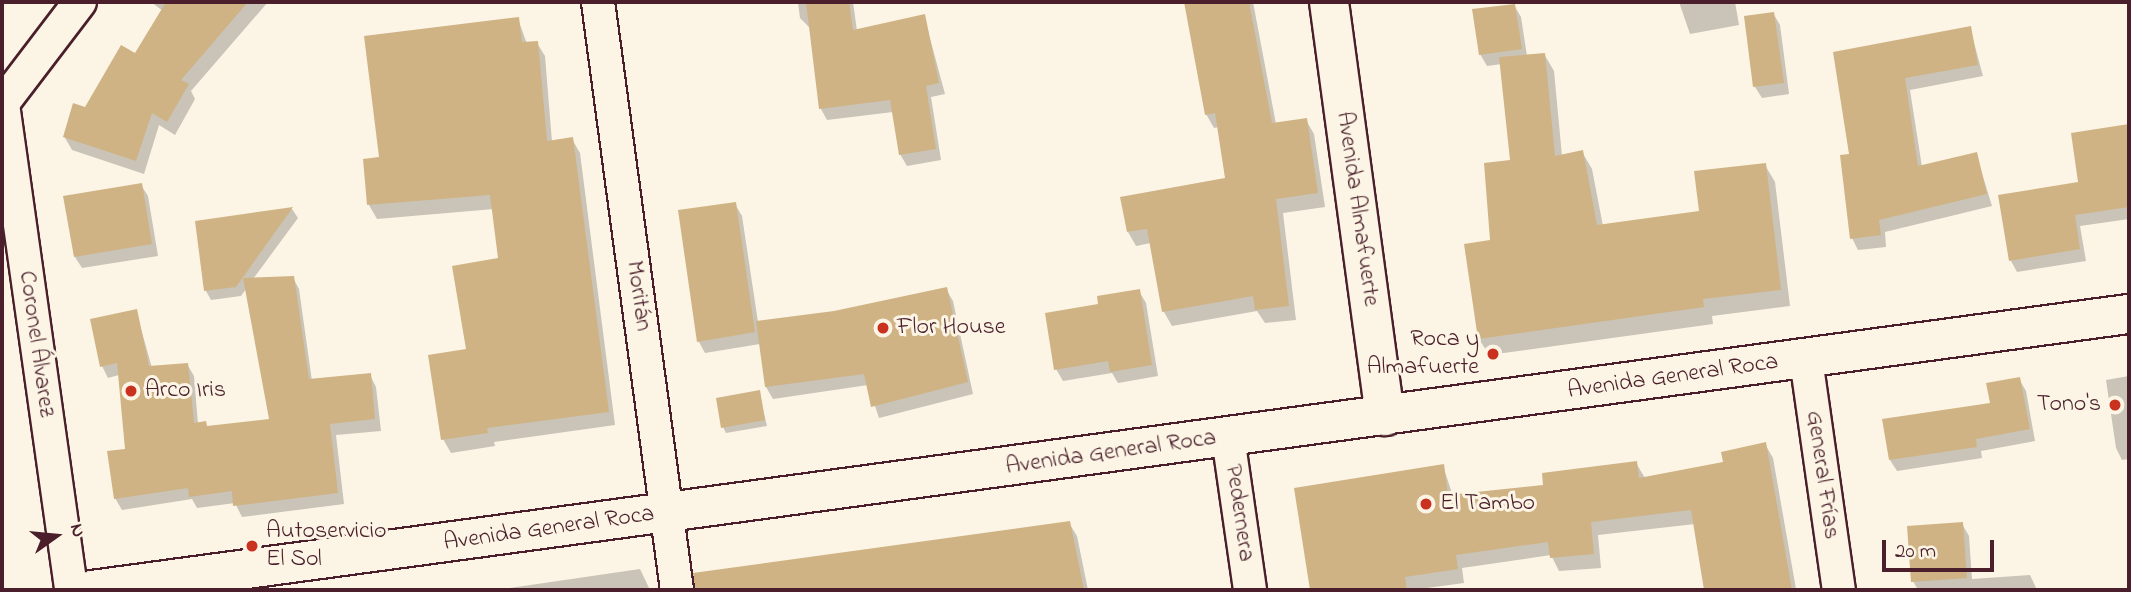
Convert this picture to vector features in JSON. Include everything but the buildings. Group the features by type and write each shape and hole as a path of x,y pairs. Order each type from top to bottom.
{"main road":[{"name":"Avenida Almafuerte","path":"1329,2 1385,416"},
{"name":"Avenida General Roca","path":"92,590 2129,314"}],"street":[{"path":"3,103 80,2"},
{"name":"Moritán","path":"598,2 677,590"},
{"name":"Coronel Álvarez","path":"2,97 71,590"},
{"name":"General Frías","path":"1806,359 1839,590"},
{"name":"Pedernera","path":"1228,437 1250,590"}],"place":[{"name":"Flor House","path":"883,328"},
{"name":"Roca y Almafuerte","path":"1493,354"},
{"name":"Arco Iris","path":"131,391"},
{"name":"Tono's","path":"2115,405"},
{"name":"El Tambo","path":"1426,504"},
{"name":"Autoservicio El Sol","path":"252,546"}]}
